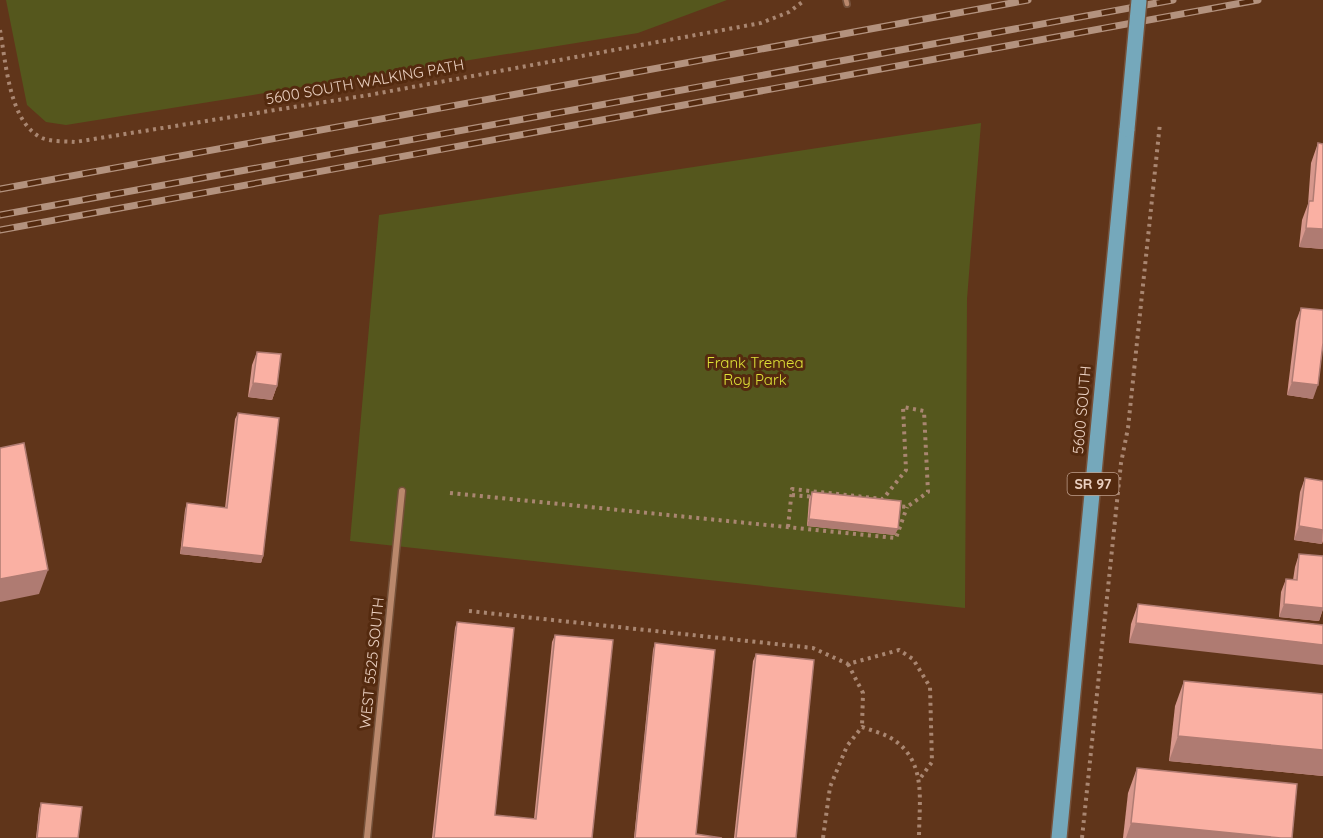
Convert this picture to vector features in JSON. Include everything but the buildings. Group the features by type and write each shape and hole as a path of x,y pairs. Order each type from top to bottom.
{"main road":[{"name":"5600 SOUTH","path":"1059,838 1139,0"}],"street":[{"name":"WEST 5525 SOUTH","path":"367,838 402,491"}],"path":[{"name":"5600 SOUTH WALKING PATH","path":"0,30 13,96 23,122 43,139 75,142 369,95 761,23 789,12 805,0"},
{"path":"1082,838 1121,463 1128,428 1160,123"},
{"path":"450,493 896,538 907,507 928,492 924,411 903,407 906,470 883,499 792,489 788,527"},
{"path":"792,495 884,504"},
{"path":"895,506 907,507"},
{"path":"469,611 813,648 848,664 863,693 862,727 847,746 830,788 823,838"},
{"path":"848,664 899,650 913,659 930,687 932,762 919,780"},
{"path":"862,727 890,738 914,760 919,780 919,838"}],"green space":[{"path":"6,0 727,0 638,33 66,125 46,122 27,105"},
{"name":"Frank Tremea Roy Park","path":"981,123 967,299 965,608 350,541 379,215"}],"railway":[{"path":"0,189 1028,0"},
{"path":"0,215 1173,0"},
{"path":"0,230 1258,0"}]}
